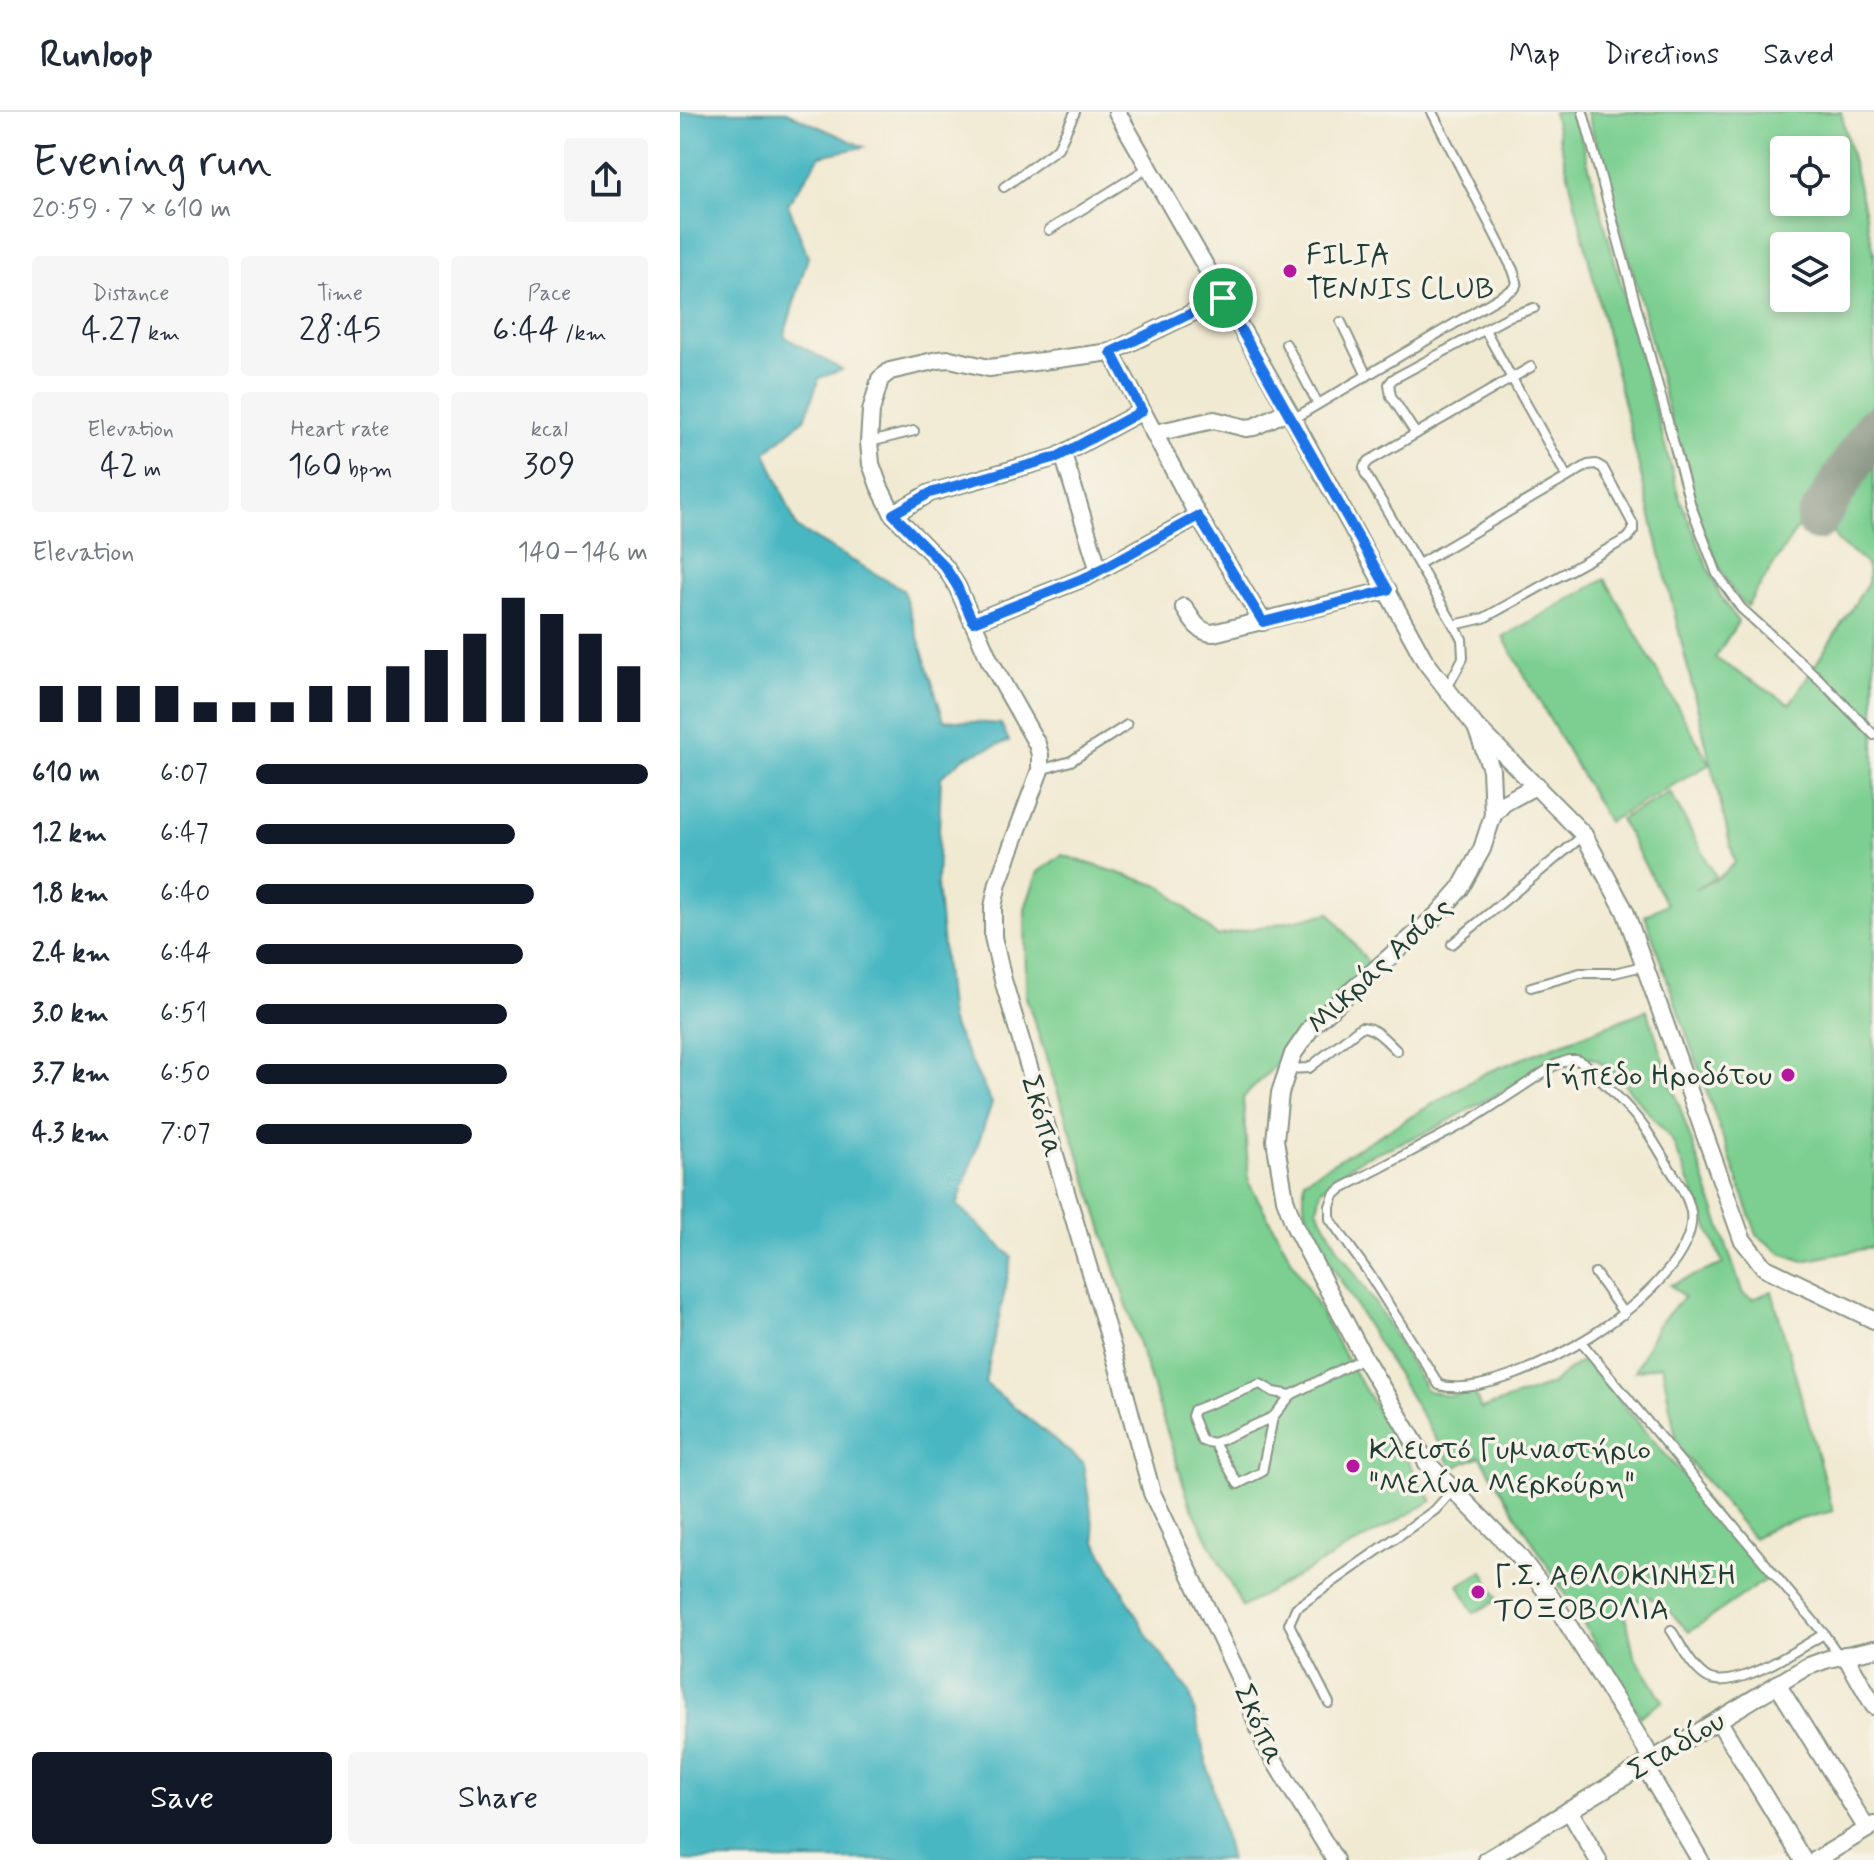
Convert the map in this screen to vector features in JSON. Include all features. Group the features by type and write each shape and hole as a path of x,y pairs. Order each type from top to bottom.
{"street":[{"name":"Μικράς Ασίας","path":"1117,112 1290,415 1425,661 1476,727 1491,769 1493,815 1482,849 1460,889 1438,914 1313,1025 1301,1039 1286,1069 1275,1140 1285,1199 1295,1227 1364,1358 1427,1463 1518,1555 1552,1599 1648,1762 1700,1860"},
{"path":"1040,770 1037,744 996,673 957,586 945,567 893,514 871,464 871,411 880,379 890,371 938,360 950,359 989,368 1111,352 1223,298"},
{"path":"1111,352 1198,516 1263,622"},
{"path":"893,514 930,493 1063,454 1142,411"},
{"path":"1155,433 1214,420 1254,427 1290,415"},
{"path":"1063,454 1099,571"},
{"path":"973,622 1099,571 1198,516"},
{"path":"1184,607 1197,627 1205,633 1263,622 1388,590"},
{"path":"1476,727 1584,835 1625,911 1742,1239 1764,1267 1874,1320"},
{"name":"Σκόπα","path":"1040,770 998,883 993,907 993,937 1003,980 1152,1493 1240,1679 1266,1747 1335,1860"},
{"path":"1493,815 1504,803 1537,785"},
{"name":"Σταδίου","path":"1496,1858 1777,1684 1817,1662 1874,1649"},
{"path":"1842,1655 1874,1706"},
{"path":"1777,1684 1870,1827 1816,1860"},
{"path":"1718,1720 1803,1860"},
{"path":"1569,1810 1598,1860"}],"lane":[{"path":"1004,187 1058,148 1075,112"},
{"path":"1290,415 1318,404 1515,288 1517,282 1513,270 1442,126 1432,112"},
{"path":"1583,112 1691,506 1717,574 1741,608 1819,679 1874,735"},
{"path":"1049,230 1148,168"},
{"path":"1416,434 1391,396 1389,384 1393,379 1510,316 1534,308"},
{"path":"1341,322 1367,376"},
{"path":"1485,330 1567,477"},
{"path":"1286,344 1318,404"},
{"path":"1446,689 1463,658 1462,639 1364,467 1369,461 1531,367"},
{"path":"869,442 914,431"},
{"path":"1419,564 1588,465 1596,464 1603,468 1633,524 1628,538 1484,618 1454,625"},
{"path":"1040,770 1071,761 1127,725"},
{"path":"1452,944 1584,835"},
{"path":"1531,987 1580,973 1614,973 1643,966"},
{"path":"1286,1069 1309,1068 1361,1027 1376,1031 1397,1051"},
{"path":"1568,1060 1577,1060 1586,1065 1643,1125 1685,1193 1691,1215 1682,1253 1672,1268 1624,1314 1581,1342 1520,1372 1483,1384 1453,1389 1439,1385 1368,1272 1330,1219 1334,1195 1471,1120 1555,1065 1568,1060"},
{"path":"1595,1273 1624,1314"},
{"path":"1581,1342 1842,1655"},
{"path":"1291,1395 1274,1392 1260,1384 1194,1410 1194,1427 1202,1441 1214,1443 1273,1417 1291,1395 1364,1358"},
{"path":"1214,1443 1238,1484 1262,1472 1273,1417"},
{"path":"1329,1703 1289,1624 1296,1608 1435,1510 1454,1488"},
{"path":"1671,1630 1697,1669 1707,1677 1721,1681 1743,1677 1824,1634"}],"green space":[{"path":"1553,112 1574,112 1679,497 1719,593 1738,622 1715,658 1790,704 1868,583 1865,564 1840,543 1834,529 1844,502 1874,458 1874,1247 1803,1261 1781,1253 1757,1235 1645,916 1666,904 1620,819 1670,792 1716,877 1694,890 1717,879 1735,863"},
{"path":"1587,112 1841,112 1847,136 1770,136 1770,216 1850,216 1850,150 1874,252 1874,403 1747,606 1729,585 1696,508"},
{"path":"1605,579 1710,764 1608,822 1503,637"},
{"path":"1062,855 1163,887 1217,936 1330,913 1372,968 1243,1098 1249,1183 1346,1358 1432,1501 1242,1607 1190,1504 1026,997 1025,908 1038,872"},
{"path":"1647,1010 1743,1294 1753,1299 1772,1291 1833,1511 1777,1525 1753,1538 1678,1448 1662,1365 1635,1371 1657,1326 1684,1297 1670,1285 1723,1264 1672,1140 1618,1077 1597,1060 1575,1054 1559,1055 1512,1086 1430,1131 1363,1158 1321,1190 1317,1209 1426,1390 1447,1396 1474,1392 1481,1409 1550,1385 1575,1365 1586,1361 1769,1577 1689,1632 1663,1605 1646,1596 1624,1608 1634,1655 1663,1701 1640,1716 1480,1456 1453,1468 1311,1231 1304,1204 1304,1180 1485,1073"},
{"name":"Γ.Σ. ΑΘΛΟΚΙΝΗΣΗ ΤΟΞΟΒΟΛΙΑ","path":"1483,1571 1498,1600 1474,1613 1459,1585"}],"water":[{"path":"680,112 786,112 864,147 820,156 788,204 808,257 784,336 842,370 819,378 806,417 766,452 797,528 903,590 944,720 1001,724 1009,741 965,757 941,777 937,884 950,1020 992,1103 957,1205 1012,1257 985,1383 1083,1463 1096,1542 1148,1637 1190,1693 1230,1860 680,1860"}],"taxiway":[{"path":"1817,520 1874,428"}],"place":[{"name":"FILIA TENNIS CLUB","path":"1290,271"},
{"name":"Γήπεδο Ηροδότου","path":"1788,1075"},
{"name":"Κλειστό Γυμναστήριο \"Μελίνα Μερκούρη\"","path":"1353,1466"},
{"name":"Γ.Σ. ΑΘΛΟΚΙΝΗΣΗ ΤΟΞΟΒΟΛΙΑ","path":"1478,1592"}],"route":[{"path":"1223,298 1388,590 1263,622 1198,516 1089,576 973,622 945,567 893,514 930,493 1057,457 1142,411 1111,352 1223,298"}]}
